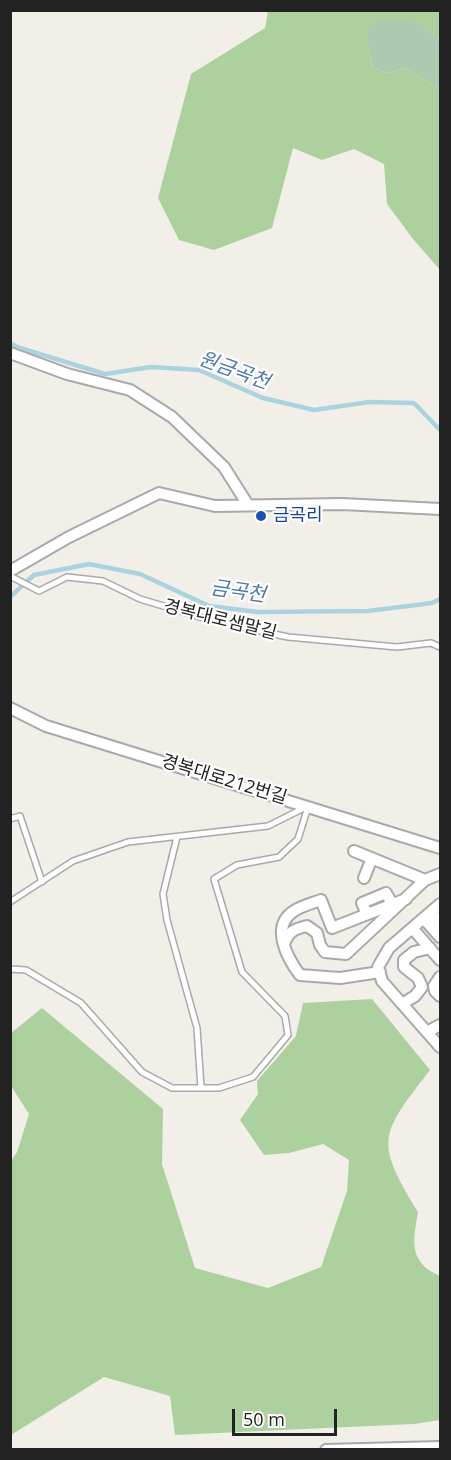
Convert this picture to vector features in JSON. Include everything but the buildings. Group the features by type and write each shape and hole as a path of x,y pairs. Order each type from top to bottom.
{"street":[{"path":"10,353 67,374 130,390 172,417 224,467 248,505"},
{"path":"11,575 69,537 159,493 215,506 342,504 441,509"},
{"name":"경복대로212번길","path":"10,708 46,726 441,848"},
{"path":"354,851 425,880"},
{"path":"364,878 372,858"},
{"path":"284,944 288,934 295,928 308,926 318,933 320,945 325,952 346,954 425,880 441,874"},
{"path":"380,972 340,978 300,975 291,963 284,944 283,921 294,910 321,900 332,928 406,898"},
{"path":"432,912 441,922"},
{"path":"432,912 381,958 378,967 382,981 441,1047"},
{"path":"432,912 441,938"},
{"path":"413,928 441,960"},
{"path":"402,1004 415,996 422,987 418,978 404,968 404,960 414,952 430,948"},
{"path":"441,977 435,986 435,991 441,996"},
{"path":"427,1032 441,1025"},
{"path":"326,1449 441,1447"}],"lane":[{"name":"경복대로샘말길","path":"11,575 39,591 67,578 103,581 140,598 213,621 288,637 398,646 431,643 441,647"},
{"path":"10,902 73,861 128,842 268,826 309,806"},
{"path":"10,969 26,970 81,1003 142,1072 172,1088 219,1088 253,1077 288,1035 285,1016 243,972 214,879 237,865 279,857 298,839 309,806"},
{"path":"10,819 20,816 42,882"},
{"path":"177,837 163,894 167,920 197,1028 201,1088"}],"green space":[{"path":"268,11 440,11 440,40 422,27 406,22 368,30 368,46 373,67 387,73 405,68 440,89 440,270 387,204 384,164 354,149 322,160 293,148 272,228 214,250 179,240 158,198 191,74 265,28"},
{"path":"381,20 399,20 420,25 440,40 440,89 405,68 387,73 373,67 368,46 368,30"},
{"path":"372,999 430,1070 401,1109 393,1125 389,1138 389,1153 394,1169 418,1212 415,1250 422,1264 440,1276 440,1420 414,1424 175,1435 170,1396 104,1377 11,1435 11,1161 17,1152 29,1114 11,1086 11,1033 42,1008 163,1109 162,1164 195,1268 268,1288 321,1267 347,1191 349,1160 323,1144 289,1153 264,1155 240,1120 258,1094 257,1081 296,1036 303,1003"}],"waterway":[{"name":"원금곡천","path":"10,343 105,374 151,367 199,370 263,398 314,410 369,402 414,403 440,430"},
{"name":"금곡천","path":"10,597 34,575 89,564 140,574 209,606 258,612 368,611 432,603 440,599"}],"place":[{"name":"금곡리","path":"261,516"}]}
